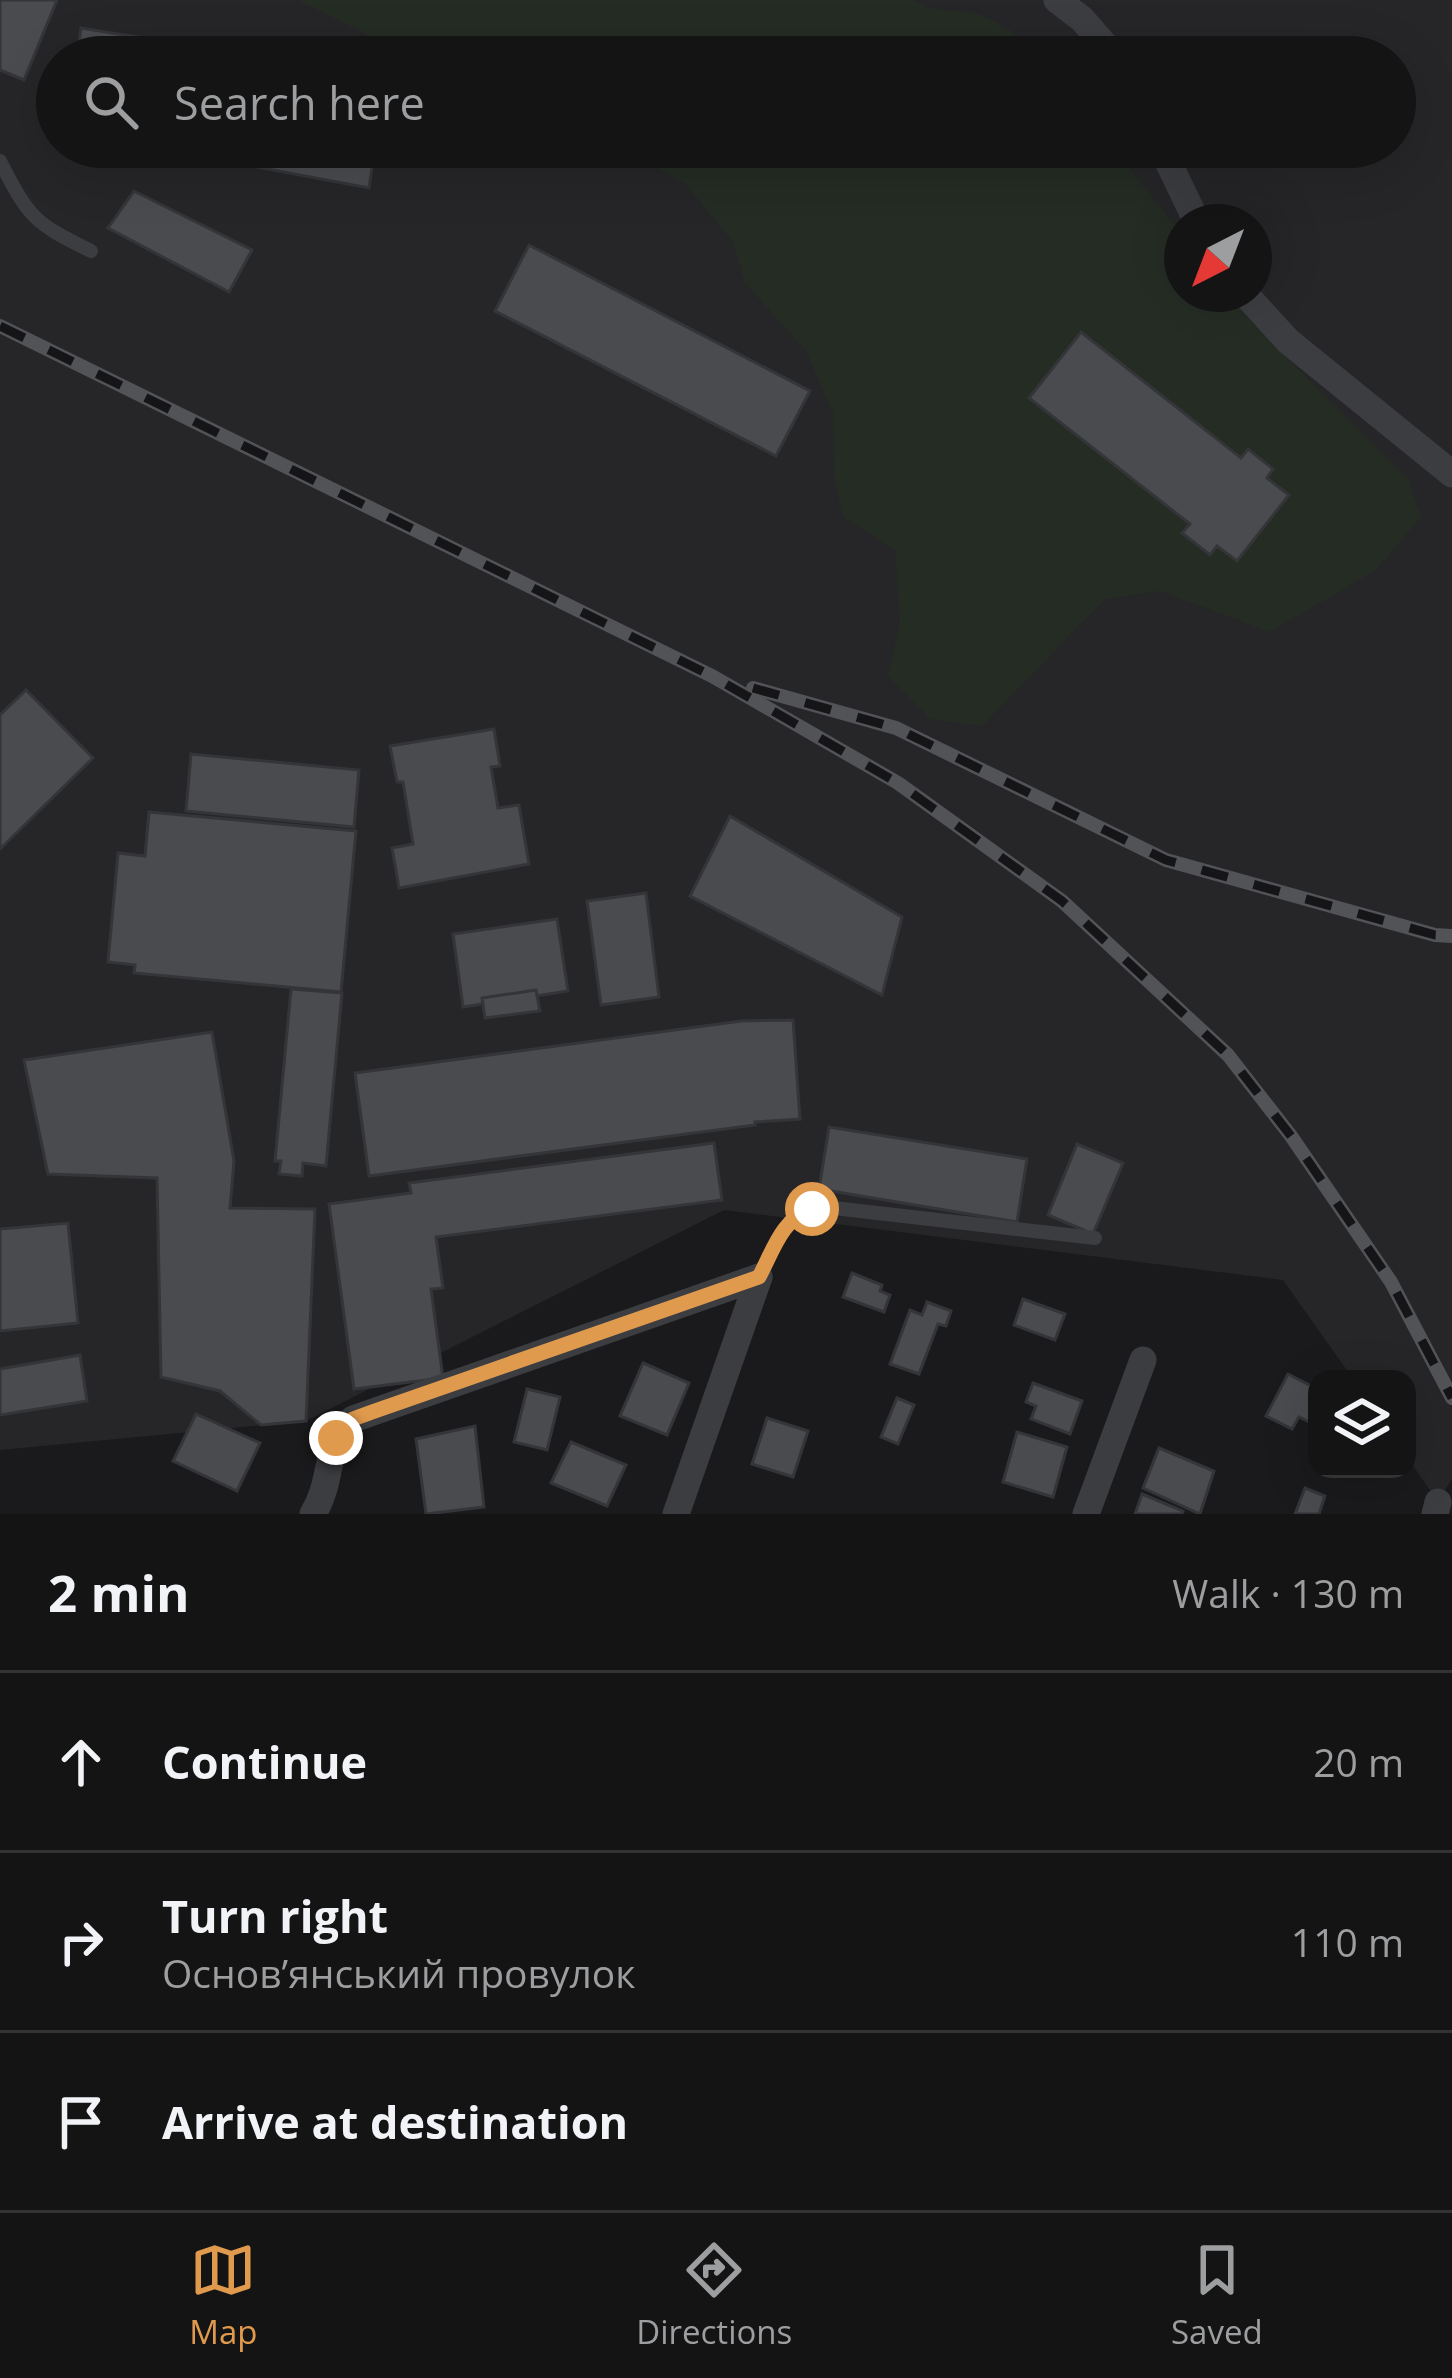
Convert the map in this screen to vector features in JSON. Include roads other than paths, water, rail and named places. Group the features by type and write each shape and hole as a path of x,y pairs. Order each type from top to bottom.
{"street":[{"path":"1058,0 1097,36"},
{"path":"1171,168 1188,204"},
{"path":"1261,312 1288,341 1452,475"},
{"path":"314,1514 326,1490 328,1457 336,1438 353,1419 759,1277"},
{"path":"676,1514 759,1277"},
{"path":"1086,1514 1143,1360"}],"lane":[{"path":"0,161 28,214 43,227 91,251"},
{"path":"759,1277 785,1226 798,1213 825,1207 1094,1238"}],"railway":[{"path":"0,326 712,676 898,783 1062,901 1228,1055 1291,1136 1391,1282 1452,1398"},
{"path":"753,688 896,728 1166,860 1452,936"}]}
